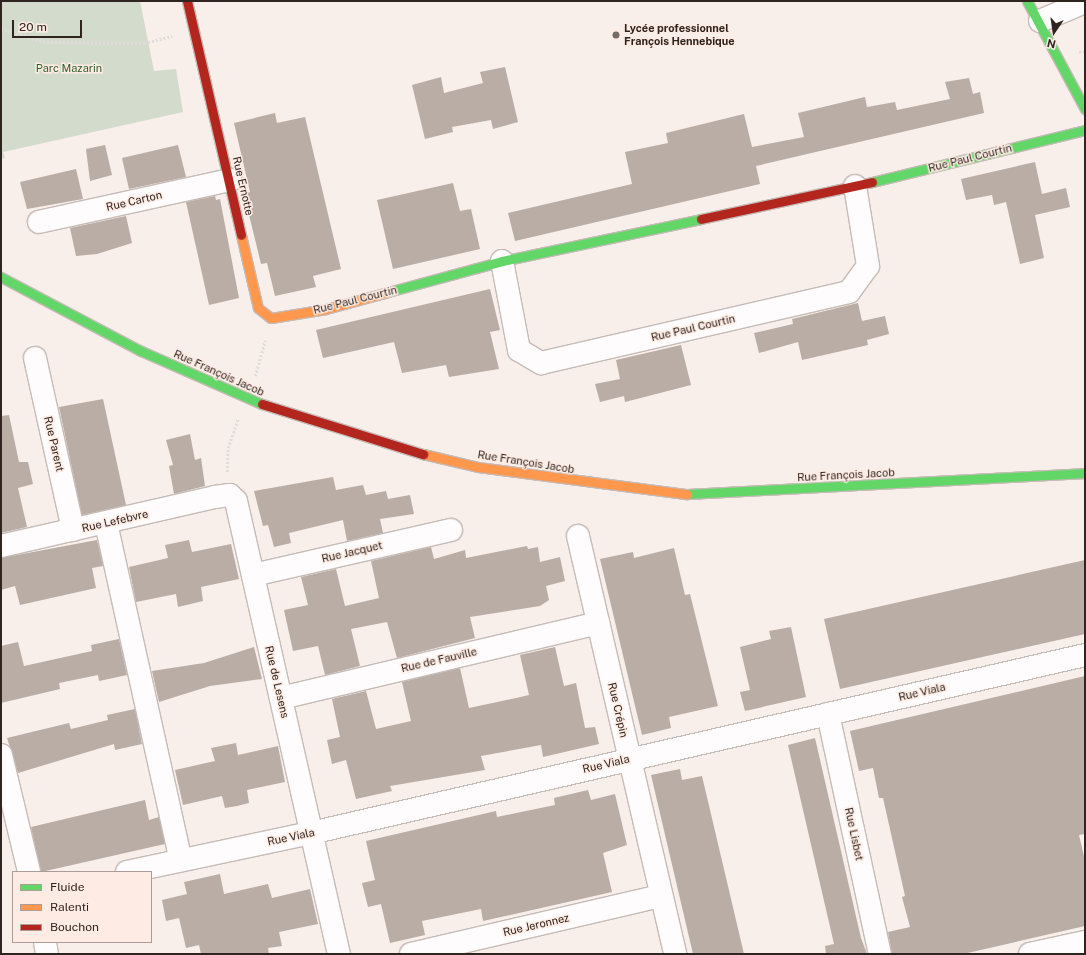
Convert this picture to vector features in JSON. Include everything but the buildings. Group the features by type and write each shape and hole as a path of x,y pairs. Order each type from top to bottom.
{"street":[{"name":"Rue Ernotte","path":"187,1 230,180 258,308 271,318"},
{"path":"1027,1 1040,21 1085,109"},
{"path":"1040,21 1085,2"},
{"name":"Rue Paul Courtin","path":"271,318 326,309 502,261 856,186 1085,130"},
{"name":"Rue Carton","path":"39,222 230,180"},
{"name":"Rue Paul Courtin","path":"502,261 519,350 541,363 849,292 868,266 856,186"},
{"name":"Rue François Jacob","path":"1,276 142,351 270,408 394,447 478,467 687,494 1085,473"},
{"name":"Rue Parent","path":"35,358 73,530"},
{"name":"Rue Lefebvre","path":"1,546 230,496"},
{"name":"Rue de Lesens","path":"230,496 236,501 339,954"},
{"path":"106,523 181,860"},
{"name":"Rue Jacquet","path":"253,575 451,530"},
{"name":"Rue Crépin","path":"578,536 675,954"},
{"name":"Rue de Fauville","path":"281,698 598,623"},
{"name":"Rue Viala","path":"132,871 311,833 630,758 1085,655"},
{"name":"Rue Lisbet","path":"828,714 880,954"},
{"path":"1,755 29,871"},
{"name":"Rue Jeronnez","path":"411,954 662,896"},
{"path":"1030,954 1085,942"},
{"path":"44,943 47,954"}],"path":[{"path":"1,29 47,42 144,43 181,34"},
{"path":"253,382 271,318"},
{"path":"230,496 228,448 240,413"}],"green space":[{"name":"Parc Mazarin","path":"1,1 140,1 154,71 176,69 183,112 3,152 5,158 1,159"}],"traffic: fast":[{"path":"1027,1 1085,109"},
{"path":"872,182 1085,130"},
{"path":"388,292 502,261 701,219"},
{"path":"1,277 141,351 262,404"},
{"path":"687,494 1085,473"}],"traffic: slow":[{"path":"241,235 258,308 271,318 326,309 388,292"},
{"path":"423,454 478,467 687,494"}],"traffic: jam":[{"path":"187,1 241,235"},
{"path":"701,219 872,182"},
{"path":"262,404 423,454"}],"place":[{"name":"Lycée professionnel François Hennebique","path":"616,35"}]}
